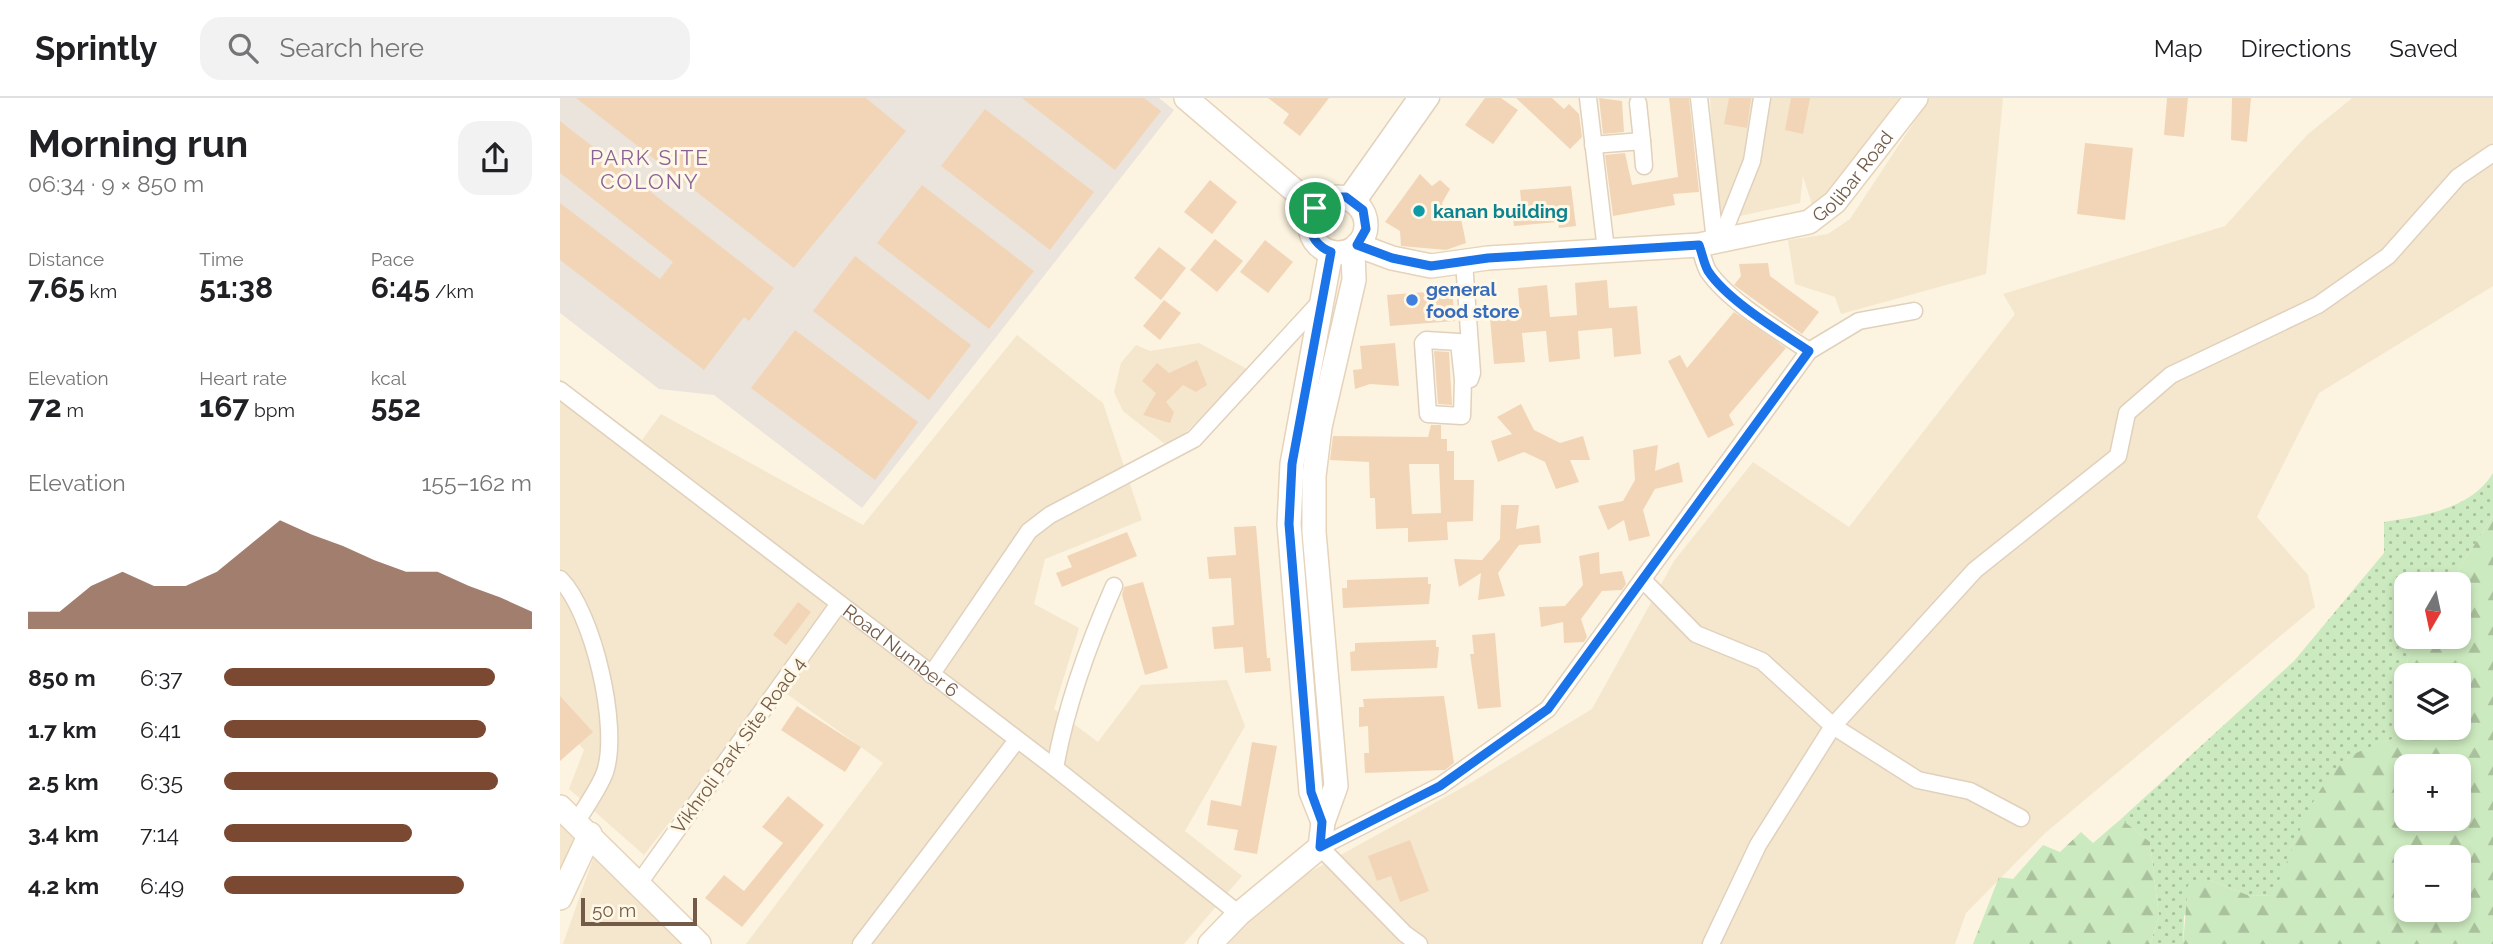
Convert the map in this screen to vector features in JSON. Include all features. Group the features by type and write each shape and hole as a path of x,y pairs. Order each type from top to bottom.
{"street":[{"path":"1185,98 1315,208"},
{"path":"1351,200 1416,98"},
{"path":"1351,200 1431,98"},
{"path":"1588,98 1606,250"},
{"path":"1699,98 1712,242"},
{"path":"1762,98 1752,161 1712,242 1706,267 1716,280 1774,328 1809,351"},
{"name":"Golibar Road","path":"1347,250 1431,266 1712,242 1810,222 1835,202 1916,98"},
{"path":"1638,103 1644,166"},
{"path":"1593,145 1642,141"},
{"path":"1711,944 1758,845 1833,726 1975,570 2118,456 2127,413 2171,375 2319,305 2388,256 2458,177 2493,153"},
{"path":"1347,250 1316,243 1311,234 1310,216 1315,208 1330,197 1351,200 1366,219 1363,238 1347,250 1322,300 1314,341 1303,475 1314,532 1336,786 1322,822 1320,847 1405,934 1419,944"},
{"path":"1322,822 1311,792 1289,524 1320,427 1354,280 1347,250"},
{"path":"1463,380 1470,379 1472,373 1464,262"},
{"path":"931,675 1029,531 1049,515 1194,439 1322,300"},
{"path":"1210,944 1239,914 1320,847 1440,786 1548,709 1644,581 1809,351 1860,321 1914,311"},
{"path":"1426,340 1460,342 1463,380 1462,416 1431,417 1428,414 1423,343 1426,340"},
{"path":"1314,341 1338,344"},
{"name":"Road Number 6","path":"560,390 838,605 1055,768 1239,914"},
{"path":"560,579 571,590 581,609 609,704 609,746 605,772 560,898"},
{"path":"1644,581 1696,634 1762,661 1833,726 1918,780 1970,791 2021,818"},
{"path":"1055,768 1062,728 1091,636 1114,586"},
{"name":"Vikhroli Park Site Road 4","path":"637,886 838,605"},
{"path":"1299,631 1323,629"},
{"path":"1305,727 1331,727"},
{"path":"861,944 1017,740"},
{"path":"560,807 637,886 699,944"}],"shaded area":[{"path":"560,98 1159,98 1174,110 862,508 714,395 659,389 560,313"},
{"path":"1710,98 1899,98 1853,166 1813,208 1803,176 1800,203 1740,216 1717,214"},
{"path":"1930,98 2003,98 1986,274 1841,314 1835,297 1795,284 1788,240 1828,234 1850,219"},
{"path":"2352,98 2493,98 2493,286 2319,393 2257,517 2308,575 2315,607 2044,834 1966,913 1955,944 1228,944 1281,888 1467,785 1592,709 1674,561 1753,462 1849,527 2015,314 2003,294 2225,226 2307,135"},
{"path":"1017,335 1103,403 1142,520 1045,559 1034,604 1079,628 1054,709 1098,742 1141,685 1227,680 1245,726 1185,831 1242,876 1184,944 746,944 883,763 776,686 644,855 569,789 584,750 560,721 560,379 642,440 661,414 863,525"},
{"path":"1199,343 1249,370 1170,448 1123,411 1114,392 1121,363 1136,345 1150,351"},
{"path":"560,823 578,841 560,891"},
{"path":"594,856 685,944 563,944"}],"green space":[{"path":"2493,473 2493,516 2457,572 2394,572 2394,649 2412,649 2407,663 2394,663 2394,738 2348,758 2272,895 2250,896 2210,880 2184,916 2183,944 2150,944 2159,917 2150,842 2121,819 2294,661 2384,553 2384,522 2445,509 2472,495"},
{"path":"2493,516 2493,944 2183,944 2188,885 2210,880 2250,896 2272,895 2312,805 2333,772 2352,755 2394,738 2471,740 2471,663 2407,663 2412,649 2471,649 2471,572 2457,572"},
{"path":"2121,819 2150,842 2159,917 2150,944 1973,944 1999,877 2013,879 2043,845 2060,852 2081,832 2093,843"}],"building":[{"path":"576,98 866,98 906,131 794,268"},
{"path":"1022,98 1144,98 1161,111 1115,170"},
{"path":"1268,98 1329,98 1300,136 1283,123 1289,114"},
{"path":"1485,98 1501,98 1518,110 1493,144 1465,125"},
{"path":"1516,98 1552,98 1564,109 1569,104 1579,114 1582,137 1570,149"},
{"path":"1599,98 1622,101 1624,132 1603,134"},
{"path":"1669,98 1689,98 1699,192 1673,194 1675,205 1613,216 1605,155 1625,153 1632,185 1678,177"},
{"path":"1729,98 1751,98 1747,128 1724,124"},
{"path":"1791,98 1810,98 1803,134 1785,130"},
{"path":"2167,98 2188,98 2184,137 2164,135"},
{"path":"2232,98 2251,98 2247,142 2231,140"},
{"path":"985,109 1094,192 1050,250 941,166"},
{"path":"560,121 774,288 749,321 744,317 704,370 560,260 560,203 660,279 673,262 560,173"},
{"path":"2085,143 2133,148 2125,220 2077,214"},
{"name":"kanan building","path":"1420,174 1432,186 1440,180 1450,189 1442,203 1448,219 1461,219 1466,243 1446,250 1401,246 1400,231 1385,222"},
{"path":"1210,180 1237,202 1212,234 1184,212"},
{"path":"922,185 1034,271 989,329 877,243"},
{"path":"1571,186 1576,226 1559,228 1558,222 1514,226 1512,211 1522,210 1520,190"},
{"path":"1215,239 1243,261 1217,292 1190,270"},
{"path":"1265,240 1293,262 1268,293 1240,272"},
{"path":"1159,247 1186,268 1161,300 1134,278"},
{"path":"855,256 971,345 929,400 813,311"},
{"path":"1768,263 1770,276 1819,312 1802,334 1734,285 1741,276 1739,264"},
{"path":"1607,280 1609,308 1637,306 1641,354 1614,357 1612,328 1578,331 1580,359 1549,362 1546,331 1522,333 1525,362 1494,364 1490,318 1520,315 1518,288 1547,285 1550,317 1577,315 1575,283"},
{"path":"1452,290 1455,321 1390,326 1387,295"},
{"path":"1164,300 1181,313 1160,340 1143,326"},
{"path":"1734,312 1786,348 1729,415 1734,425 1708,438 1668,361 1680,355 1687,368"},
{"path":"795,330 918,422 875,480 751,388"},
{"path":"1395,343 1399,386 1370,384 1355,389 1353,370 1362,369 1360,346"},
{"path":"1434,351 1449,352 1452,405 1438,404"},
{"path":"1197,360 1207,385 1196,392 1183,385 1166,402 1174,412 1170,423 1143,415 1156,393 1142,381 1157,363 1169,373"},
{"path":"1521,404 1534,430 1560,443 1583,436 1590,460 1570,460 1579,482 1556,489 1545,462 1524,452 1498,462 1491,441 1512,434 1497,417"},
{"path":"1431,425 1441,425 1441,439 1447,439 1447,451 1454,451 1454,480 1474,480 1473,521 1447,522 1448,540 1408,542 1408,528 1376,529 1375,498 1370,498 1369,462 1330,460 1333,436 1428,437","holes":["1409,464 1439,464 1441,513 1412,514"]},
{"path":"1658,445 1655,471 1679,462 1683,482 1655,489 1643,510 1650,536 1629,541 1624,520 1608,530 1598,506 1623,501 1635,480 1633,450"},
{"path":"1501,505 1519,505 1516,529 1539,525 1541,543 1519,545 1498,573 1505,596 1478,600 1481,573 1459,587 1454,559 1482,560 1500,539"},
{"path":"1256,526 1267,658 1270,658 1271,671 1245,673 1243,647 1214,649 1212,627 1234,625 1231,578 1209,579 1207,557 1236,555 1234,527"},
{"path":"1127,532 1137,556 1062,587 1056,573 1072,567 1067,556"},
{"path":"1599,552 1600,574 1622,571 1626,584 1622,590 1602,591 1581,619 1587,637 1584,642 1564,643 1563,622 1541,627 1539,607 1565,606 1583,585 1579,556"},
{"path":"1428,577 1428,584 1431,584 1429,604 1343,608 1342,588 1347,588 1347,580"},
{"path":"1143,582 1168,668 1145,675 1122,595 1124,587"},
{"path":"798,602 811,612 786,645 773,635"},
{"path":"1495,633 1501,707 1478,709 1470,654 1474,654 1472,635"},
{"path":"1436,640 1436,647 1439,647 1437,668 1351,671 1350,652 1355,651 1355,643"},
{"path":"560,696 593,732 560,761"},
{"path":"1444,696 1454,763 1445,770 1365,773 1364,753 1369,753 1368,726 1359,727 1359,707 1364,707 1363,699"},
{"path":"797,706 861,747 845,772 781,730"},
{"path":"1252,742 1277,746 1257,854 1234,850 1238,830 1207,825 1211,800 1241,806"},
{"path":"788,796 824,825 742,927 705,898 724,875 744,891 783,843 762,827"},
{"path":"1410,840 1429,891 1400,902 1391,876 1377,881 1368,856"}],"place":[{"name":"kanan building","path":"1419,211"},
{"name":"general food store","path":"1412,300"}],"district":[{"name":"PARK SITE COLONY","path":"650,170"}],"route":[{"path":"1330,197 1346,197 1357,203 1366,219 1363,238 1357,245 1392,258 1431,266 1488,258 1699,245 1706,267 1716,280 1774,328 1809,351 1658,562 1548,709 1440,786 1320,847 1322,822 1311,792 1289,524 1292,464 1331,252 1316,243 1311,234 1310,216 1315,208 1330,197"}]}
